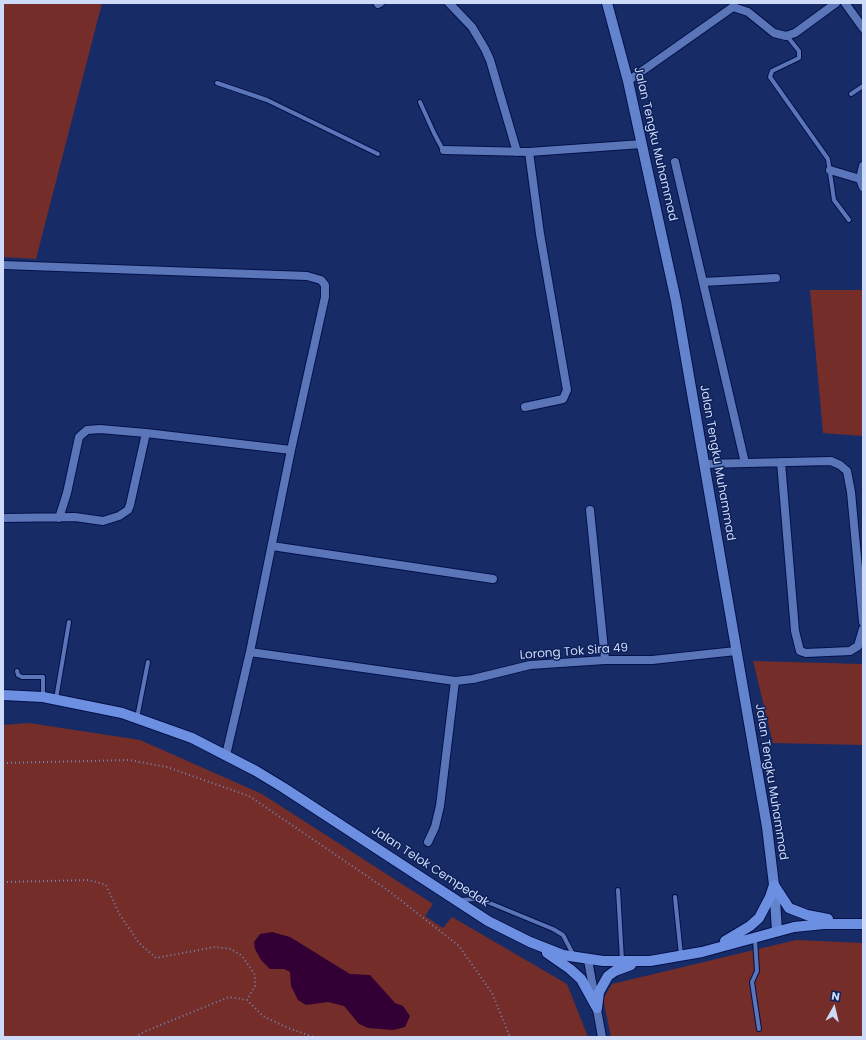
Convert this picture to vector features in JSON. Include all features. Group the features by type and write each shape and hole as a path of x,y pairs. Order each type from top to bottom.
{"main road":[{"name":"Jalan Tengku Muhammad","path":"607,3 628,81 676,301 764,813 774,885 777,931"},
{"name":"Jalan Telok Cempedak","path":"3,695 43,697 122,713 168,728 226,755 284,788 488,921 551,951 576,958 622,962 650,961 702,952 777,931 809,925 858,924"},
{"path":"774,885 790,908 798,913 858,924"},
{"path":"702,952 733,937 750,926 765,908 774,885"},
{"path":"530,942 570,969 581,979 597,1008"},
{"path":"597,1008 599,992 608,976 624,967 650,961"}],"street":[{"path":"449,3 472,27 485,49 490,60 517,152"},
{"path":"628,81 731,5 748,12 774,33 786,36 795,33 836,3"},
{"path":"845,3 863,28"},
{"path":"444,150 529,152 642,144"},
{"path":"525,407 563,399 567,390 540,234 529,152"},
{"path":"675,162 745,463"},
{"path":"830,170 862,183 863,166"},
{"path":"3,265 283,275 315,277 322,280 326,290 325,297 291,450 250,652 226,755"},
{"path":"703,282 776,278"},
{"path":"59,518 67,493 77,445 82,433 93,429 146,433 291,450"},
{"path":"3,518 111,520 128,510 146,433"},
{"path":"704,464 831,461 840,465 847,471 851,492 863,622"},
{"path":"781,462 795,631 800,651 806,653 850,651 858,646 863,629"},
{"path":"590,510 605,660"},
{"path":"272,546 493,579"},
{"name":"Lorong Tok Sira 49","path":"250,652 455,681 473,680 530,665 605,660 658,660 736,651"},
{"path":"428,842 435,827 440,806 455,681"},
{"path":"588,960 602,1037"}],"lane":[{"path":"786,36 799,51 799,58 772,71 770,77 828,159 834,200 849,220"},
{"path":"217,83 267,100 378,154"},
{"path":"851,94 863,86"},
{"path":"420,102 434,133 444,150"},
{"path":"56,700 69,622"},
{"path":"137,718 148,662"},
{"path":"18,671 18,675 22,677 43,678 43,697"},
{"path":"618,890 622,962"},
{"path":"675,897 681,956"},
{"path":"456,900 476,899 485,901 553,929 563,935 576,958"},
{"path":"755,938 757,971 752,982 760,1029"}],"path":[{"path":"3,763 129,760 167,767 249,796 389,891 459,946 492,993 510,1037"},
{"path":"3,882 89,880 106,885 120,915 139,943 156,958 215,947 231,949 242,956 256,975 255,986 247,1000"},
{"path":"135,1037 216,1001 229,997 247,1000 263,1016 288,1028 314,1037"}],"shaded area":[{"path":"3,3 102,3 36,259 3,257"},
{"path":"810,290 863,290 863,436 823,433"},
{"path":"753,661 863,664 863,745 773,743"},
{"path":"29,723 140,740 262,794 433,904 425,916 443,928 452,917 567,984 588,1037 3,1037 3,725"},
{"path":"272,932 290,937 350,974 370,975 395,1003 403,1006 410,1016 405,1027 393,1030 368,1028 359,1024 344,1006 328,1002 306,1005 298,1000 291,986 290,972 284,969 270,969 261,960 255,949 254,942 260,934"},
{"path":"796,940 863,943 863,1037 611,1037 603,999 612,984"}]}
